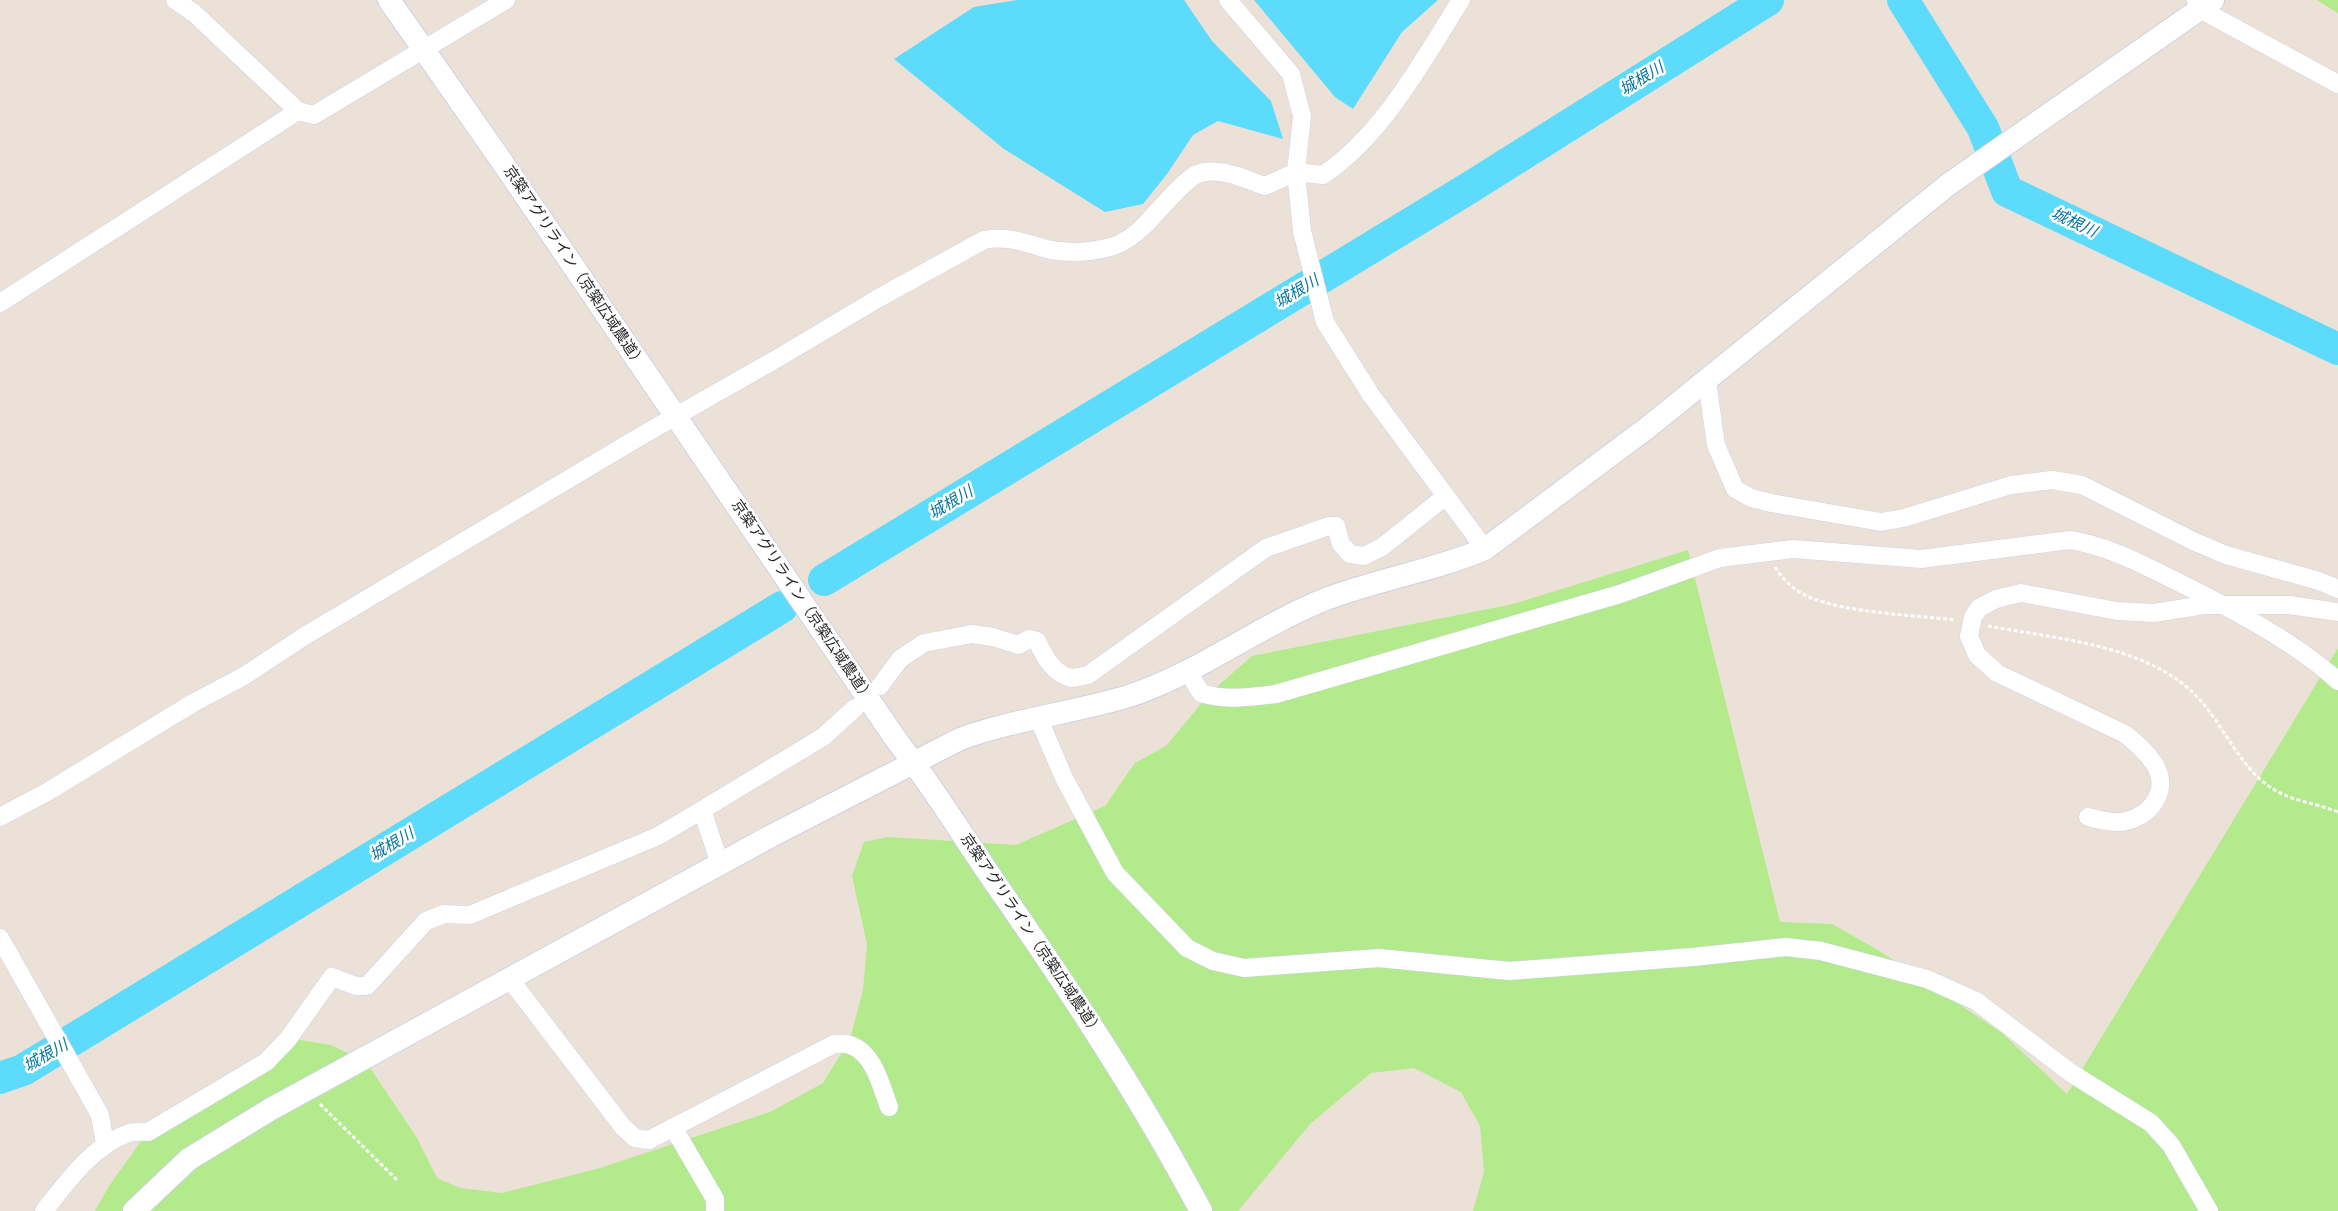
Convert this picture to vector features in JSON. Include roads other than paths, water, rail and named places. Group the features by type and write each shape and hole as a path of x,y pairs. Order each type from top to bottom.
{"street":[{"path":"175,0 194,14 298,111 314,115 506,0"},
{"name":"京築アグリライン（京築広域農道）","path":"389,0 424,48 1096,1030 1138,1098 1201,1211"},
{"path":"1228,0 1290,74 1302,116 1296,172 1302,231 1325,322 1371,394 1485,549"},
{"path":"0,817 48,792 193,704 244,676 304,637 876,299 984,240 997,237 1010,238 1048,249 1069,252 1094,251 1114,246 1134,236 1194,176 1213,172 1232,175 1265,186 1296,172 1324,175 1339,165 1360,143 1401,94 1461,0"},
{"path":"134,1211 189,1159 271,1109 720,864 960,739 988,729 1128,696 1188,672 1326,599 1456,561 1485,549 1707,381 1950,184 2203,3 2338,84"},
{"path":"0,303 298,111"},
{"path":"1707,381 1716,445 1735,488 1751,498 1771,504 1881,522 1904,518 2011,485 2052,480 2082,485 2193,541 2226,555 2319,581 2338,590"},
{"path":"880,686 900,659 924,643 972,634 993,637 1018,645 1029,639 1037,641 1047,660 1057,671 1072,678 1088,675 1266,548 1329,526 1336,526 1341,544 1350,554 1364,556 1382,547 1446,496"},
{"path":"1188,672 1201,693 1214,697 1248,697 1276,694 1620,594 1720,558 1793,549 1921,559 1956,556 2018,545 2070,540 2088,542 2138,562 2222,605 2300,652 2338,681"},
{"path":"2088,817 2115,822 2139,818 2153,807 2160,783 2156,766 2143,749 2125,734 1997,673 1977,655 1968,636 1971,622 1979,608 1996,599 2021,593 2117,611 2154,613 2204,605 2288,605 2338,612"},
{"path":"44,1211 68,1180 105,1145 130,1132 148,1132 266,1062 288,1039 332,977 356,986 367,986 426,921 444,914 470,916 658,836 823,738 855,708"},
{"path":"1038,717 1064,778 1115,873 1187,948 1213,961 1244,968 1379,958 1509,971 1693,957 1786,947 1831,954 1927,978 1976,1001 2071,1073 2151,1123 2172,1145 2209,1211"},
{"path":"702,810 720,864"},
{"path":"0,938 100,1115 105,1145"},
{"path":"509,978 624,1127 635,1138 649,1140 834,1044 849,1044 861,1052 875,1070 888,1107"},
{"path":"673,1127 716,1199 715,1211"}],"water":[{"path":"1017,0 1184,0 1212,41 1271,101 1283,139 1218,121 1193,135 1167,174 1143,204 1105,212 1004,149 894,59 974,7"},
{"path":"1254,0 1438,0 1402,32 1353,109 1335,97"}],"waterway":[{"name":"城根川","path":"824,580 1469,188 1768,0"},
{"name":"城根川","path":"1903,0 1983,128 2007,191 2338,349"},
{"name":"城根川","path":"0,1078 23,1070 782,607"}]}
